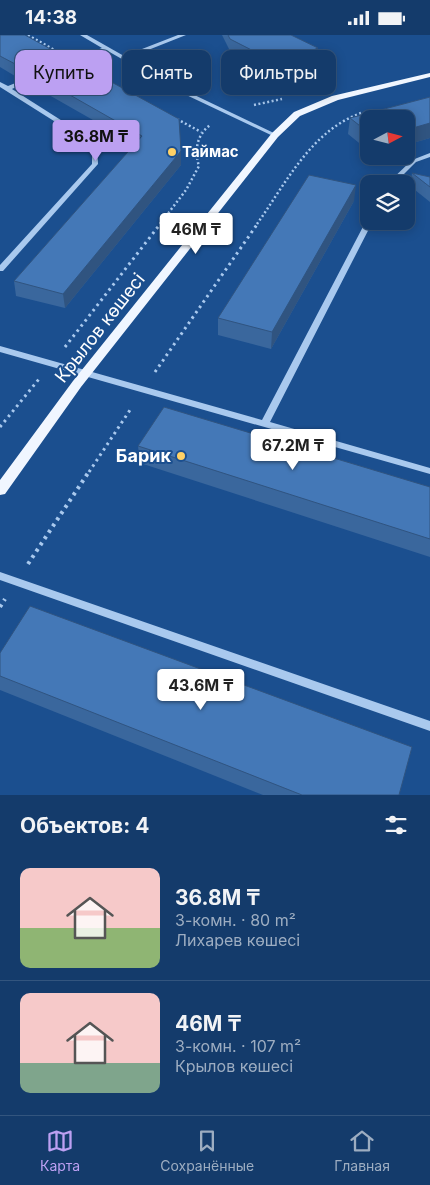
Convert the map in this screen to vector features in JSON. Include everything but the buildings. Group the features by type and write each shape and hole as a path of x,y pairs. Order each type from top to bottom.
{"main road":[{"name":"Крылов көшесі","path":"0,490 85,374 275,135 297,114 335,98 430,75"}],"street":[{"path":"83,35 122,57"},
{"path":"145,50 183,35"},
{"path":"101,50 106,48"},
{"path":"0,84 95,144 95,164 0,269"},
{"path":"7,89 15,85"},
{"path":"190,95 275,135"},
{"path":"399,175 414,161 430,155"},
{"path":"264,425 365,230"},
{"path":"85,374 430,471"},
{"path":"0,576 430,727"}],"lane":[{"path":"0,349 85,374"}],"path":[{"path":"28,35 54,50"},
{"path":"0,607 195,311 316,141 328,129 345,119 360,114"},
{"path":"176,119 201,132"}],"place":[{"name":"Таймас","path":"172,152"},
{"name":"Барик","path":"181,456"}]}
